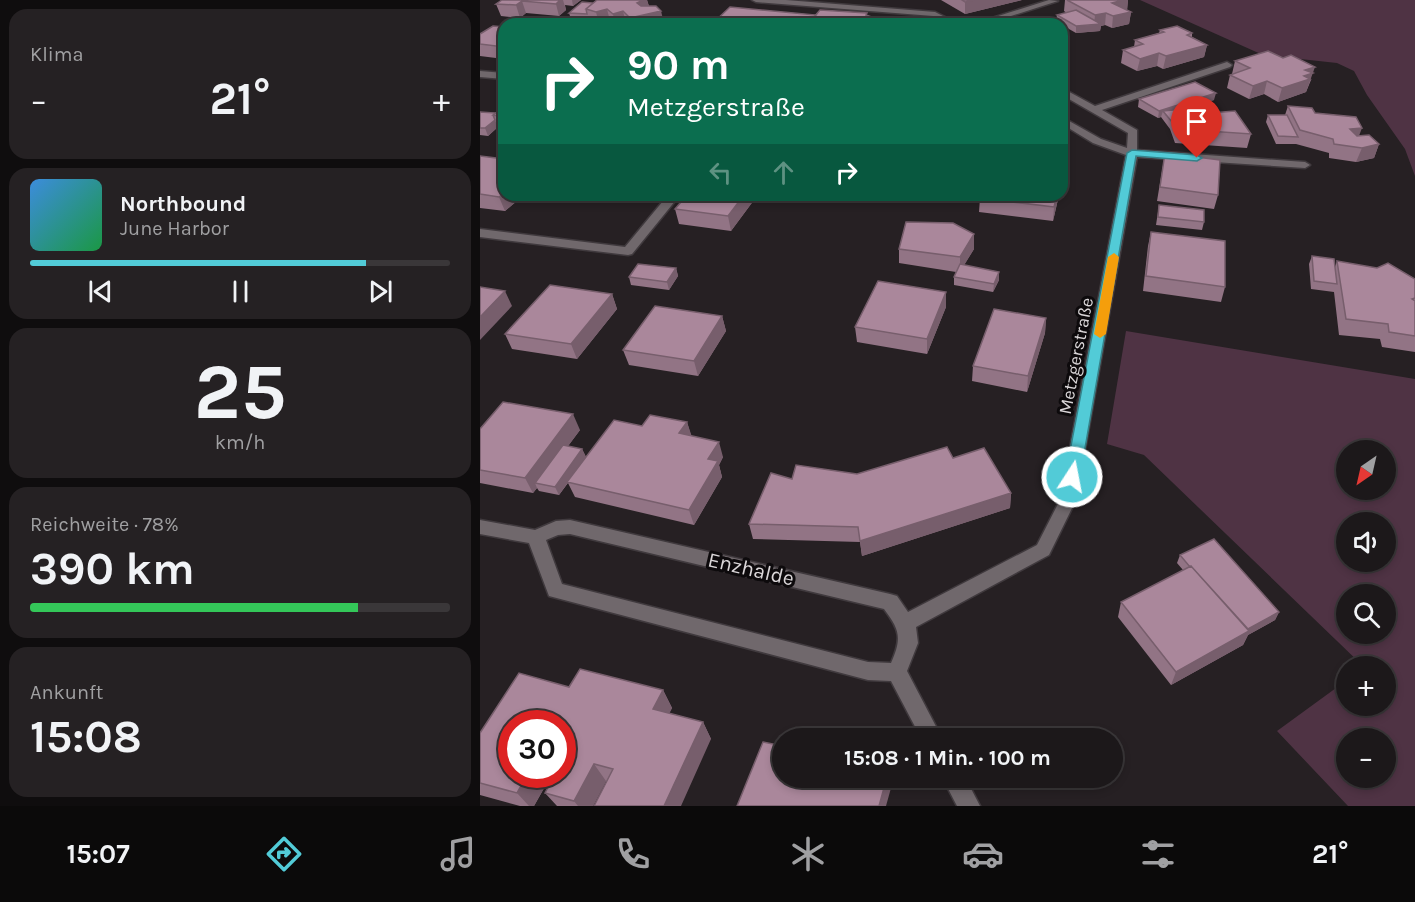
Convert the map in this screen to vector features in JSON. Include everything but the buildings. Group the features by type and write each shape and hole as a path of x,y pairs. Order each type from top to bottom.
{"street":[{"path":"756,0 935,14"},
{"path":"902,0 943,18"},
{"path":"998,18 1054,1"},
{"path":"1096,109 1227,64"},
{"path":"480,74 498,76"},
{"name":"Metzgerstraße","path":"906,623 1043,550 1068,500 1132,153 1133,132 1068,94"},
{"path":"1068,124 1097,141 1132,153 1305,165"},
{"path":"480,232 628,251 669,201"},
{"name":"Enzhalde","path":"536,537 556,528 570,526 890,602 906,623"},
{"path":"480,527 536,537 555,590 868,671 897,672"},
{"path":"897,672 910,643 906,623"},
{"path":"897,672 927,728"},
{"path":"959,788 969,806"}],"shaded area":[{"path":"1140,0 1415,0 1415,176 1405,149 1367,95 1354,71 1337,63 1263,55"},
{"path":"1126,331 1415,379 1415,806 1348,806 1277,731 1336,688 1336,716 1396,716 1396,656 1353,656 1340,644 1396,644 1396,584 1336,584 1336,640 1144,455 1107,444"}],"slow traffic":[{"path":"1100,334 1114,257"}],"route":[{"path":"1072,477 1132,153 1197,158"}]}
